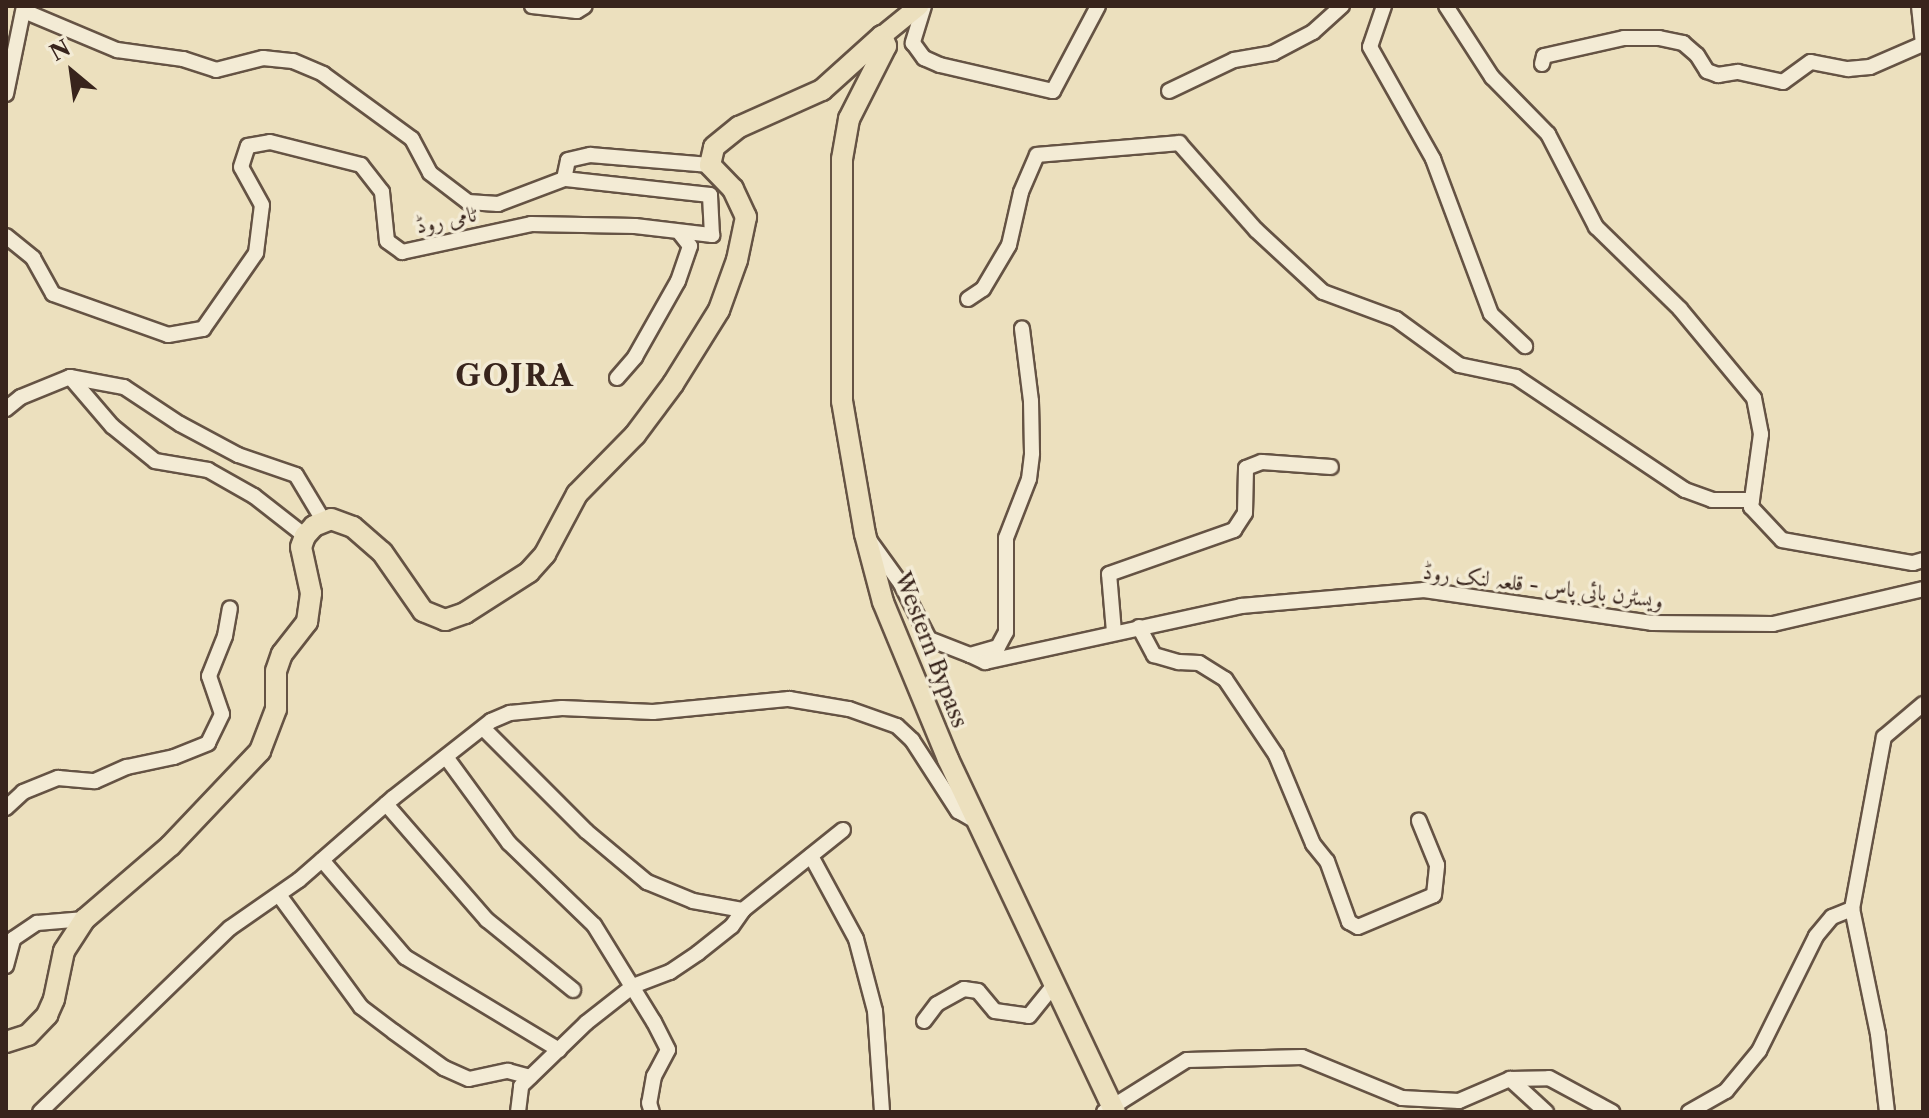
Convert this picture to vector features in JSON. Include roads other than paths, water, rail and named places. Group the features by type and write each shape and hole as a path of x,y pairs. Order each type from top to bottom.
{"highway":[{"path":"6,1042 28,1035 47,1015 64,951 85,919 170,846 260,751 276,709 276,671 282,654 307,622 311,593 301,547 305,536 323,520 342,521 382,552 423,611 445,620 465,613 529,572 545,554 577,494 635,435 719,310 737,260 746,217 733,189 710,165 714,147 739,127 822,90 882,36"},
{"name":"Western Bypass","path":"882,36 886,46 849,119 842,159 842,401 865,534 883,602 909,669 1110,1110"}],"main road":[{"path":"882,36 922,6"}],"street":[{"path":"532,6 577,11 585,6"},
{"path":"922,6 913,43 924,58 940,65 1053,91 1098,6"},
{"path":"1169,91 1234,60 1273,53 1313,32 1342,6"},
{"path":"1384,6 1370,47 1433,159 1491,314 1525,346"},
{"path":"1446,6 1492,77 1548,134 1596,227 1680,309 1754,398 1761,434 1751,507 1782,540 1913,563 1923,560"},
{"path":"1542,64 1544,56 1624,38 1659,38 1683,43 1697,55 1707,71 1718,75 1752,74 1783,82 1811,62 1848,69 1870,67 1923,44 1919,6"},
{"path":"6,94 24,8 117,50 183,59 216,70 263,58 293,61 313,70 412,139 430,173 468,202 498,204 564,179 568,160 590,155 710,165"},
{"name":"ٹامی روڈ","path":"6,236 33,258 53,294 168,335 203,329 256,253 262,205 241,167 248,146 270,142 361,165 382,192 387,241 402,252 531,224 635,226 712,235 710,195 564,179"},
{"path":"968,299 983,289 1009,245 1021,192 1037,155 1179,143 1256,230 1323,292 1396,319 1459,365 1516,377 1685,490 1712,500 1752,500"},
{"path":"617,378 635,357 678,281 690,246 680,233"},
{"path":"970,655 998,647 1006,632 1006,538 1029,479 1032,453 1031,401 1022,329"},
{"path":"70,377 112,426 155,461 208,470 254,496 305,536"},
{"path":"6,409 21,397 70,377 124,387 180,424 238,455 296,475 323,520"},
{"path":"1114,632 1109,574 1234,530 1245,513 1246,468 1262,462 1331,467"},
{"name":"ویسٹرن بائی پاس - قلعہ لنک روڈ","path":"865,534 901,584 929,639 985,662 1241,606 1424,590 1652,623 1773,624 1923,589"},
{"path":"6,808 23,792 58,778 95,781 127,767 174,757 208,743 222,714 209,676 225,636 230,608"},
{"path":"1139,627 1154,655 1179,662 1199,663 1225,679 1276,755 1313,844 1327,861 1349,922 1358,927 1434,895 1437,865 1419,821"},
{"path":"40,1112 230,928 279,895 386,804 483,728 510,713 562,708 653,712 789,699 849,709 897,726 912,740 958,811 980,824"},
{"path":"1887,1112 1878,1034 1852,909 1884,737 1923,704"},
{"path":"483,728 586,831 647,882 693,901 743,910"},
{"path":"446,757 509,843 594,925 633,986 668,1050 654,1076 649,1103 652,1112"},
{"path":"386,804 487,920 573,990"},
{"path":"518,1112 521,1086 559,1050 633,986 670,972 732,926 743,910 843,830"},
{"path":"811,856 856,939 875,1011 882,1112"},
{"path":"322,860 405,957 431,976 559,1050"},
{"path":"279,895 361,1007 394,1032 444,1068 469,1079 508,1071 530,1077"},
{"path":"1689,1112 1726,1091 1759,1051 1816,936 1832,917 1852,909"},
{"path":"6,966 13,939 37,923 85,919"},
{"path":"924,1021 937,1004 964,989 978,991 995,1011 1029,1016 1053,986"},
{"path":"1110,1110 1187,1060 1302,1057 1388,1093 1422,1099 1459,1101 1510,1079 1549,1078 1612,1112"},
{"path":"1510,1079 1546,1112"},
{"path":"1422,1099 1435,1112"}],"district":[{"name":"GOJRA","path":"515,376"}]}
